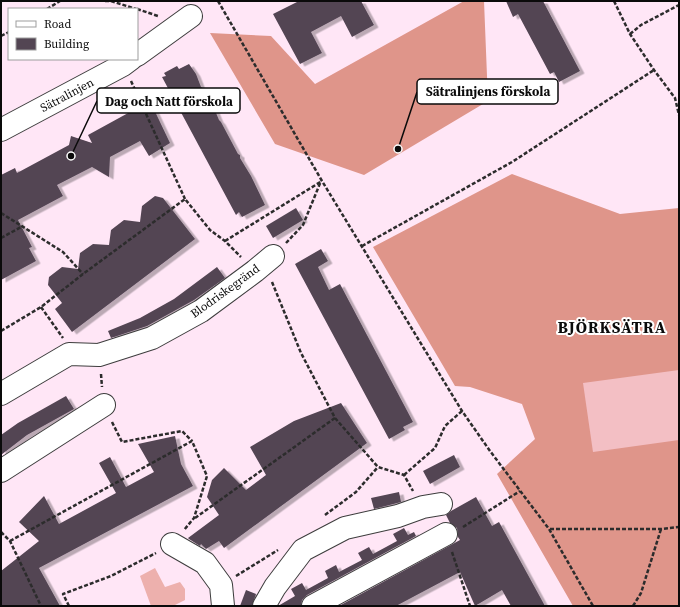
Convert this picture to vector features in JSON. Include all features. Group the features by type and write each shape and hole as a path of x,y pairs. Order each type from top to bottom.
{"street":[{"name":"Sätralinjen","path":"138,55 191,16"},
{"name":"Sätralinjen","path":"1,130 131,60"},
{"name":"Blodriskegränd","path":"69,354 99,355 152,338 201,311 273,256"},
{"path":"1,394 69,354"},
{"path":"1,471 104,405"},
{"path":"264,606 303,550 345,528 398,516 432,505"},
{"path":"313,606 446,534"},
{"path":"172,544 205,563 221,584 222,606"}],"path":[{"path":"49,8 60,1"},
{"path":"105,1 110,1 133,8"},
{"path":"218,1 322,181 462,411 520,491 550,529 593,606"},
{"path":"614,1 630,34 675,98 679,115"},
{"path":"630,34 641,25 677,6 678,1"},
{"path":"131,60 186,199 210,230 225,241 255,271 270,277 302,353 335,418 378,467 404,475 432,505"},
{"path":"362,246 512,162 654,70"},
{"path":"225,241 322,181"},
{"path":"273,256 303,225 322,181"},
{"path":"1,331 41,307 83,274 186,199"},
{"path":"1,213 63,252 83,274"},
{"path":"1,238 23,226"},
{"path":"41,307 70,349 69,354"},
{"path":"99,355 104,405 122,442 182,431 192,440 206,476 194,518"},
{"path":"404,475 435,448 445,426 462,411"},
{"path":"69,606 63,594 112,576 172,544 194,518 335,418"},
{"path":"10,541 192,440"},
{"path":"446,534 455,532 520,491"},
{"path":"550,529 661,529 679,527"},
{"path":"633,606 641,593 661,529"},
{"path":"1,532 10,541 41,606"}],"shaded area":[{"path":"464,1 484,1 488,101 364,175 275,144 210,33 271,36 315,84"},
{"path":"512,174 620,214 679,208 679,606 573,606 497,474 535,439 522,404 470,387 455,386 373,247"},
{"path":"679,370 679,440 593,452 583,383"},
{"path":"155,568 165,587 180,582 185,589 185,600 173,606 151,606 140,576"}],"building":[{"path":"299,1 361,1 374,25 352,37 341,16 311,32 322,53 300,64 273,14"},
{"path":"506,1 543,1 580,71 559,82 554,72 550,74 518,14 513,17"},
{"path":"189,64 196,74 201,87 203,88 238,154 240,155 240,158 251,176 265,205 242,217 239,212 236,215 162,77 166,76 164,73 177,66 179,69"},
{"path":"150,101 170,143 149,156 140,141 110,157 109,177 92,167 57,185 63,196 18,220 32,247 29,248 36,261 1,280 1,175 15,168 17,173 69,145 71,136 92,143 88,135"},
{"path":"155,196 163,198 195,239 72,332 55,309 62,303 48,285 49,277 62,267 78,269 80,253 93,244 109,245 111,230 124,220 140,222 142,206"},
{"path":"296,208 303,220 273,238 266,226"},
{"path":"321,249 328,261 318,267 329,290 340,284 413,422 403,427 405,430 389,439 295,264"},
{"path":"217,267 225,278 194,300 147,326 111,338 108,331 140,318 174,299"},
{"path":"66,396 74,409 27,435 1,455 1,435 18,423"},
{"path":"341,403 367,443 224,548 219,541 206,549 201,544 200,546 188,538 219,515 207,497 212,480 224,468 246,490 266,475 250,447 294,421"},
{"path":"175,436 181,464 193,486 39,568 60,606 1,606 1,571 39,541 19,522 44,496 59,524 116,493 99,463 110,457 126,487 154,472 138,444"},
{"path":"454,455 460,467 430,484 423,471"},
{"path":"399,492 401,502 374,509 371,498"},
{"path":"476,497 492,526 499,522 545,606 511,606 502,590 475,606 460,572 396,606 339,606 460,540 458,537 457,528 450,523 446,515"},
{"path":"404,528 408,535 414,532 416,536 307,595 302,600 301,606 278,606 295,596 291,589 302,583 306,590 328,578 325,571 336,565 339,572 362,560 358,553 369,547 373,554 386,547 397,541 393,534"},
{"path":"246,590 256,594 252,606 240,606"}],"place":[{"name":"Sätralinjens förskola","path":"398,149"},
{"name":"Dag och Natt förskola","path":"71,156"}],"district":[{"name":"BJÖRKSÄTRA","path":"612,327"}]}
